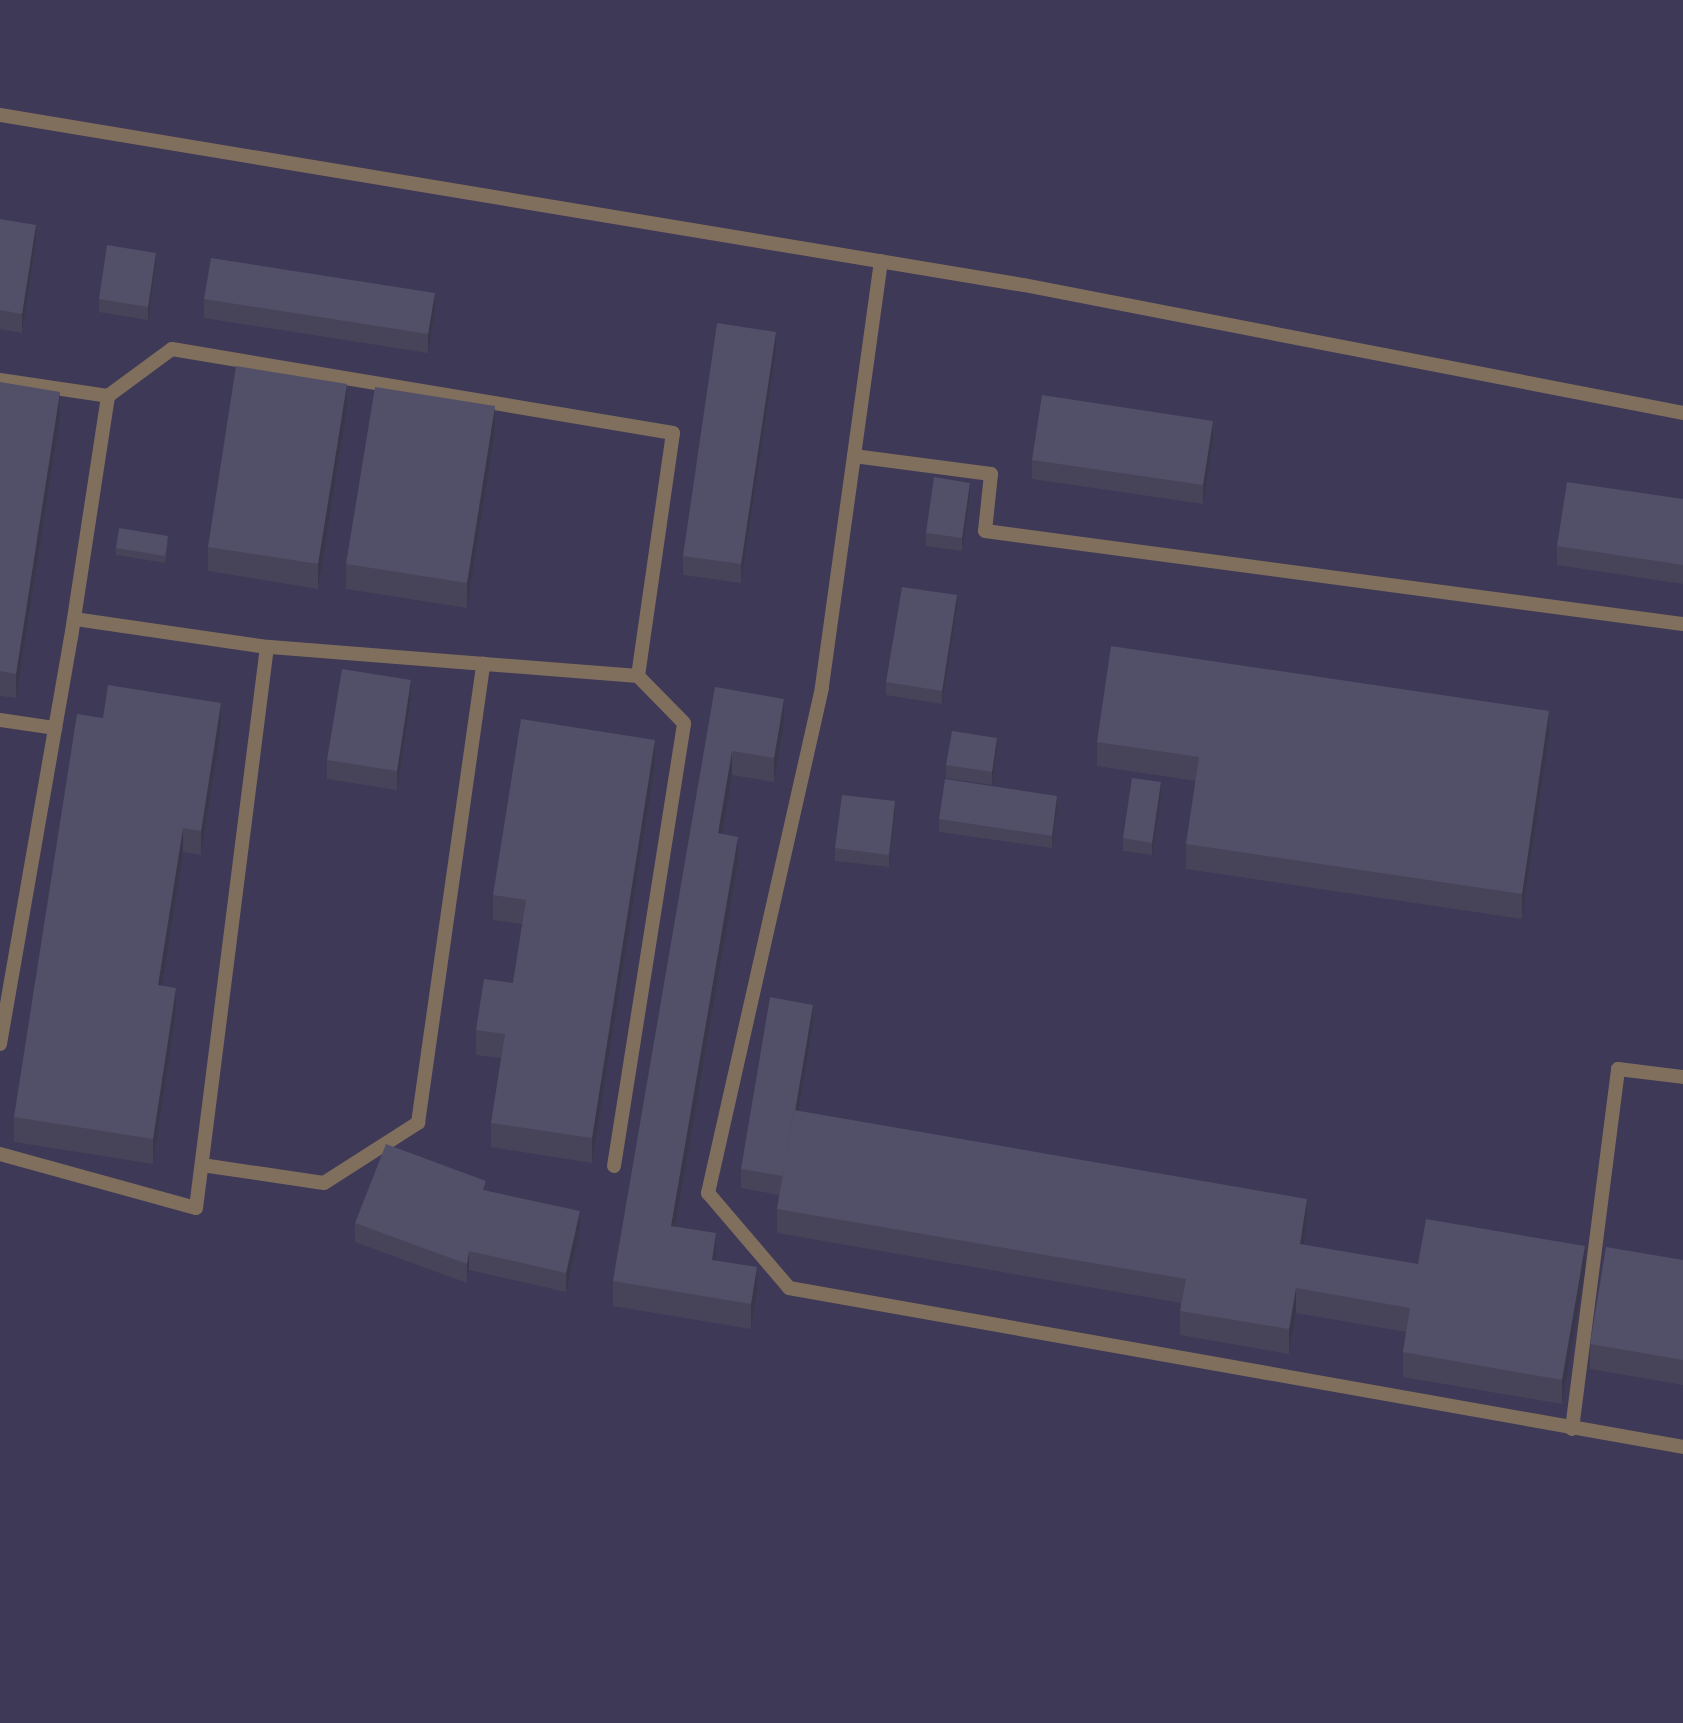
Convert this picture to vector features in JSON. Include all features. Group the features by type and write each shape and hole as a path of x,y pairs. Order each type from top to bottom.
{"lane":[{"path":"0,115 1024,285 1683,413"},
{"path":"881,261 822,688 708,1193 789,1288 1683,1447"},
{"path":"0,380 108,396 172,349 673,433 638,676"},
{"path":"0,1044 74,619 108,396"},
{"path":"855,456 991,474 985,531 1683,624"},
{"path":"74,619 267,647 638,676 684,723 614,1167"},
{"path":"0,1154 196,1208 267,647"},
{"path":"202,1165 324,1183 418,1123 483,664"},
{"path":"0,720 55,728"},
{"path":"1572,1429 1618,1069 1683,1077"}],"shaded area":[{"path":"0,0 1683,0 1683,1723 0,1723"}],"building":[{"path":"0,219 36,225 22,314 0,310"},
{"path":"107,245 156,253 148,307 99,299"},
{"path":"211,258 435,293 428,334 204,299"},
{"path":"717,323 776,332 741,564 683,556"},
{"path":"236,366 347,384 318,564 208,547"},
{"path":"0,382 60,392 16,674 0,671"},
{"path":"375,387 495,406 467,583 346,564"},
{"path":"1042,395 1213,421 1203,485 1032,460"},
{"path":"934,477 970,483 962,538 926,533"},
{"path":"1567,482 1683,499 1683,565 1557,546"},
{"path":"119,528 168,536 165,556 116,548"},
{"path":"902,587 957,595 942,691 886,682"},
{"path":"1111,646 1549,711 1522,894 1186,844 1199,757 1097,742"},
{"path":"342,669 411,680 397,771 327,760"},
{"path":"108,685 221,703 201,831 183,828 158,985 176,988 153,1139 14,1117 77,714 103,718"},
{"path":"715,687 784,699 774,758 732,751 718,833 738,837 671,1226 716,1233 712,1260 757,1267 751,1304 613,1281"},
{"path":"521,719 655,740 592,1138 491,1123 505,1034 476,1030 484,979 513,983 526,900 493,895"},
{"path":"952,731 997,738 992,772 946,765"},
{"path":"1132,778 1161,782 1152,843 1123,838"},
{"path":"945,779 1057,796 1052,836 939,819"},
{"path":"842,795 895,801 889,855 835,848"},
{"path":"770,997 813,1005 783,1176 741,1169"},
{"path":"794,1110 1307,1199 1300,1244 1418,1264 1426,1219 1585,1246 1562,1380 1403,1352 1410,1308 1296,1288 1289,1329 1180,1311 1186,1279 777,1209"},
{"path":"386,1144 486,1181 483,1190 580,1211 566,1273 469,1251 467,1264 355,1223"},
{"path":"1606,1247 1683,1260 1683,1360 1590,1344"}]}
